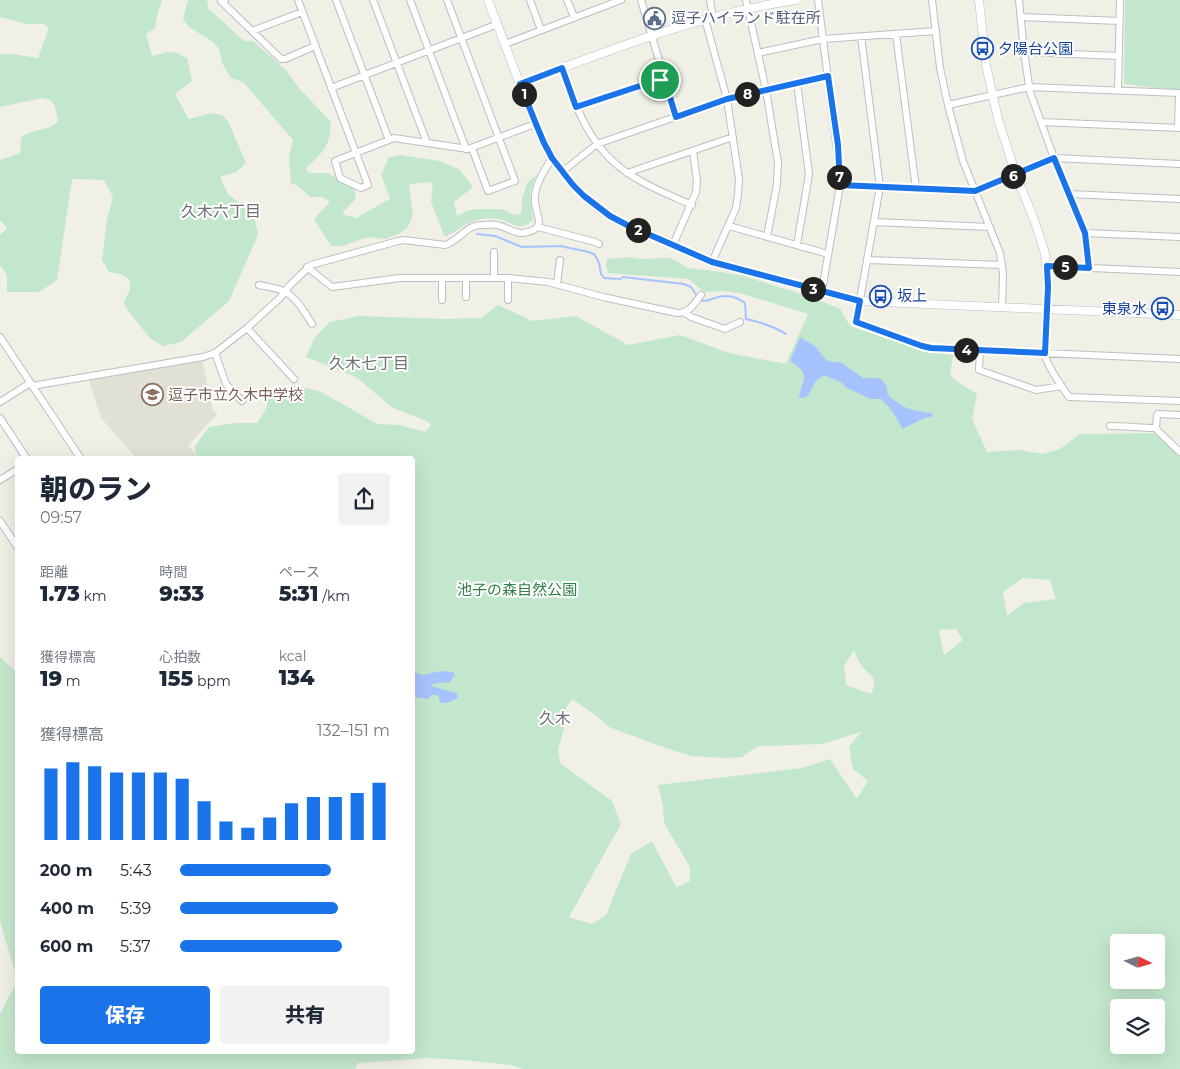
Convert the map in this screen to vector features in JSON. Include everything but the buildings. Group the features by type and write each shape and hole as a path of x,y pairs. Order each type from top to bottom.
{"street":[{"path":"225,0 221,1 281,59 316,46"},
{"path":"298,0 316,46 331,88 356,153 368,185 361,188 340,178 335,161 356,153 394,138 469,148 536,124"},
{"path":"336,0 389,140"},
{"path":"373,0 427,143"},
{"path":"410,0 469,148 488,190 515,181 447,0"},
{"path":"488,0 536,124 552,158 584,196 610,216 627,225 712,262 860,301 1180,315"},
{"path":"530,0 541,30"},
{"path":"567,0 574,17"},
{"path":"505,44 605,3 621,0"},
{"path":"641,0 676,117"},
{"path":"710,0 709,18 727,99 738,164 739,186 736,208 712,262"},
{"path":"746,0 766,90 779,172 767,237"},
{"path":"520,84 652,35 709,18 796,0"},
{"path":"818,0 838,145 840,185 822,291"},
{"path":"932,0 940,68 948,105 963,160 1000,253 1002,265 1002,308"},
{"path":"979,0 982,37 998,119 1016,175 1041,239 1047,266 1046,358 1069,397 1180,402"},
{"path":"1019,0 1029,86 1054,158 1085,233 1089,268"},
{"path":"1118,91 1120,0"},
{"path":"252,30 302,12"},
{"path":"1021,17 1120,21"},
{"path":"331,88 498,24"},
{"path":"758,53 824,38 936,31"},
{"path":"896,34 916,189"},
{"path":"861,36 880,187 856,322 931,348 1180,359"},
{"path":"1024,52 1119,56"},
{"path":"562,68 576,107 586,128 597,144 627,173 650,186 692,205"},
{"path":"562,172 597,144 727,99 828,76"},
{"path":"576,107 664,78"},
{"path":"797,83 809,174 797,245"},
{"path":"948,105 1029,86 1179,93 1179,128 1041,122"},
{"path":"627,173 733,137"},
{"path":"673,245 692,205 696,192 697,181 693,151"},
{"path":"0,402 31,384 203,358 215,353 248,328 311,265 404,240 445,245 451,243 473,226 478,225 498,225 516,233 527,233 535,230 538,227 539,220 535,203 536,191 544,171 552,158"},
{"path":"840,185 975,191 1054,158 1180,164"},
{"path":"1068,194 1180,199"},
{"path":"874,222 990,227"},
{"path":"728,226 828,254"},
{"path":"538,227 599,244"},
{"path":"1085,233 1180,238"},
{"path":"494,252 494,278"},
{"path":"556,284 560,260"},
{"path":"868,260 1002,265"},
{"path":"1047,266 1180,272"},
{"path":"307,268 332,287 400,278 508,278 548,282 603,298 685,313 724,329 740,322"},
{"path":"442,278 442,300"},
{"path":"466,278 466,297"},
{"path":"508,278 508,300"},
{"path":"259,284 285,291 300,306 312,324"},
{"path":"685,313 700,297"},
{"path":"248,328 294,379"},
{"path":"0,337 79,456"},
{"path":"980,350 979,370 1036,390 1062,386"},
{"path":"215,353 226,384 242,401"},
{"path":"1180,415 1158,414 1156,428 1180,452"},
{"path":"0,418 25,456"},
{"path":"1110,426 1156,428"},
{"path":"0,480 15,470"},
{"path":"0,522 15,544"}],"shaded area":[{"name":"逗子市立久木中学校","path":"202,360 213,411 217,414 188,446 198,456 134,456 101,418 89,380 90,377"}],"green space":[{"path":"0,0 162,0 155,28 146,34 152,56 170,52 187,58 192,81 175,94 189,119 212,113 222,115 228,121 246,163 236,172 220,177 228,194 247,209 255,220 258,235 229,301 181,342 163,346 150,338 126,308 124,302 130,289 130,280 121,274 109,272 102,260 107,220 113,197 104,180 72,179 57,280 39,292 7,292 7,275 0,265 0,235 7,228 0,220 0,160 20,153 21,138 25,135 50,127 58,121 55,106 50,100 42,98 0,107 0,54 38,58 49,28 44,24 27,24 0,17"},
{"path":"188,0 207,0 209,9 244,41 253,41 286,70 298,87 331,122 327,143 317,158 306,168 308,173 328,173 354,189 356,198 342,214 356,218 390,199 381,175 389,157 400,155 440,161 460,170 473,187 454,202 457,216 476,209 502,209 515,215 521,214 522,199 527,183 536,175 530,193 533,220 523,226 519,226 491,218 476,220 445,237 431,202 433,182 409,184 413,215 408,227 401,233 385,239 368,237 342,246 331,246 314,219 330,202 323,197 310,197 298,186 291,183 289,157 293,140 243,82 231,78 222,63 219,49 213,42 189,27 183,19"},
{"path":"1125,0 1180,0 1180,91 1124,84"},
{"name":"池子の森自然公園","path":"629,257 640,259 669,258 687,268 743,276 808,296 840,309 850,326 920,350 953,355 950,375 977,394 972,419 987,452 1019,450 1043,454 1060,449 1080,434 1156,433 1180,456 1180,1069 524,1069 510,1065 428,1058 358,1063 355,1069 0,1069 0,1014 15,986 15,1054 415,1054 415,456 198,456 195,446 209,427 235,423 257,423 266,409 269,394 296,386 319,391 377,424 399,425 425,432 431,426 429,422 393,408 356,377 306,357 315,337 330,322 359,316 444,319 481,318 498,305 532,321 576,316 628,345 680,335 729,353 786,364 808,314 740,293 704,292 689,279 608,273 607,259","holes":["1023,578 1050,580 1056,599 1024,603 1007,616 1003,592","956,629 963,640 944,655 939,630","854,650 857,658 874,680 871,694 846,685 844,666","572,699 609,727 691,756 742,757 758,746 822,744 861,732 849,747 853,769 868,781 857,799 830,759 802,768 658,785 663,805 664,823 690,867 690,881 676,887 652,841 631,854 606,915 592,924 569,917 621,824 612,801 560,763 558,749 567,719 562,714"]},
{"path":"0,657 15,671 15,972 0,921"}],"water":[{"path":"800,337 815,346 827,361 842,363 863,378 878,378 882,380 886,385 889,397 909,409 932,413 932,417 924,418 903,429 890,408 881,399 868,398 824,375 815,382 808,396 799,397 804,376 801,369 790,361"},
{"path":"441,671 453,672 455,675 450,682 432,684 431,686 457,693 458,698 447,703 440,703 437,695 431,695 428,699 415,697 415,672 422,675"}],"waterway":[{"path":"477,234 495,236 522,247 560,246 589,252 595,255 604,278 620,279 623,277 684,284 691,287 697,296"},
{"path":"701,299 705,301 727,296 738,299 745,303 746,319 757,321 786,334"},
{"path":"12,442 21,456"}],"place":[{"name":"逗子ハイランド駐在所","path":"655,18"},
{"name":"夕陽台公園","path":"982,49"},
{"name":"坂上","path":"881,296"},
{"name":"東泉水","path":"1163,309"},
{"name":"逗子市立久木中学校","path":"152,395"}],"district":[{"name":"久木六丁目","path":"221,211"},
{"name":"久木七丁目","path":"369,363"},
{"name":"久木","path":"555,718"}],"route":[{"path":"562,68 576,107 660,80 664,78 676,117 727,99 828,76 838,145 840,185 975,191 1054,158 1085,233 1089,268 1047,266 1045,353 931,348 911,343 856,322 860,301 721,265 627,225 597,207 562,172 544,143 520,84 562,68"}]}
